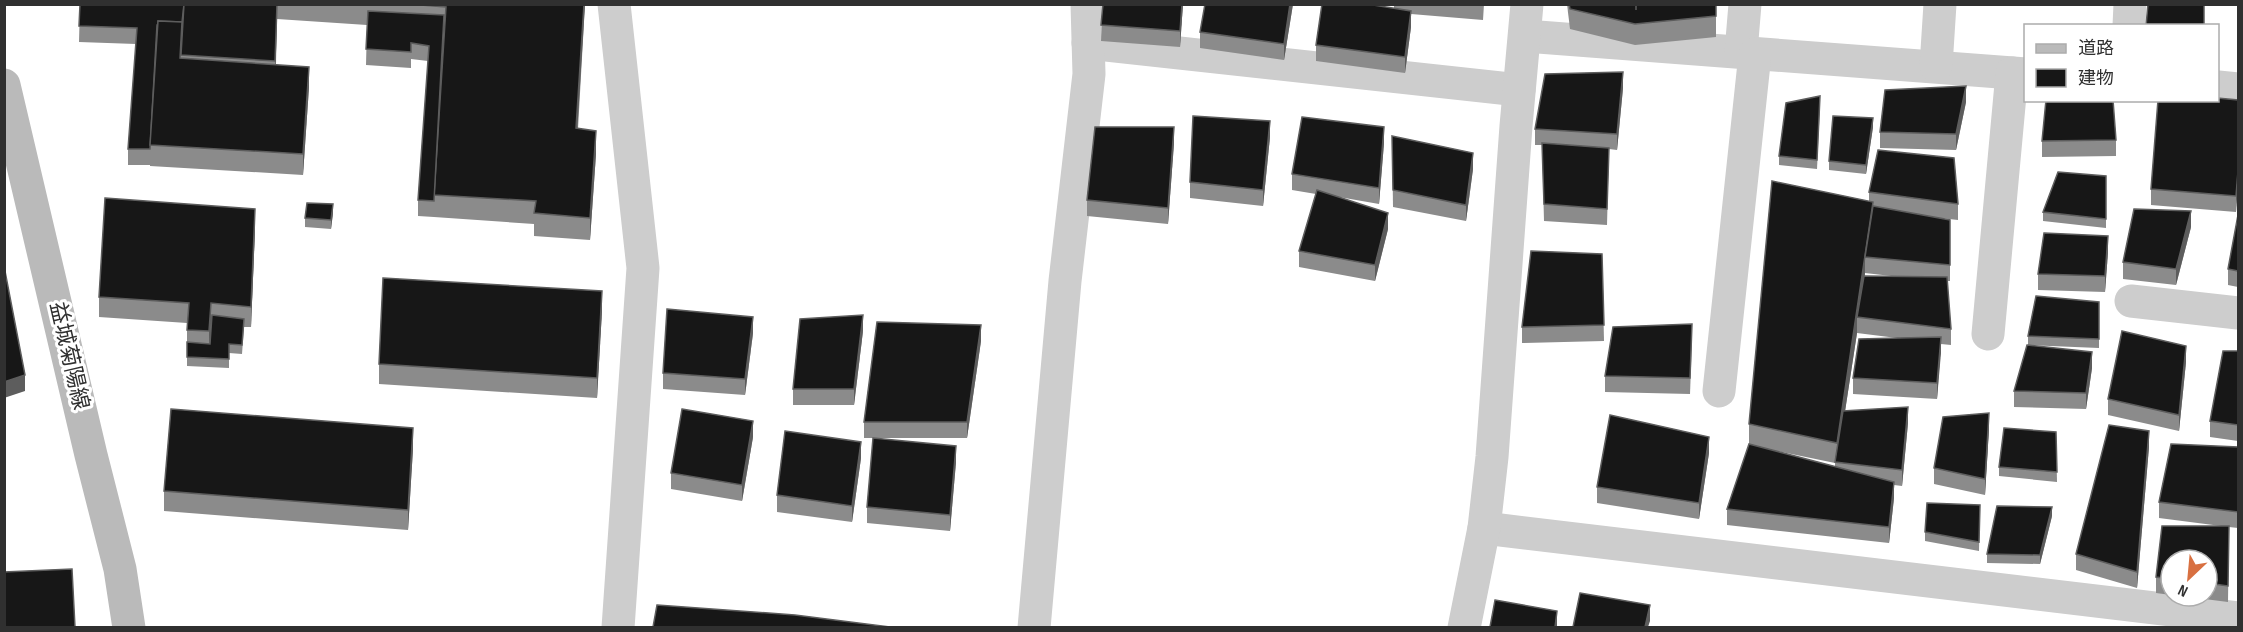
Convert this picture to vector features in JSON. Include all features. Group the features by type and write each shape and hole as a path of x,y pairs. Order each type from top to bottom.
{"main road":[{"name":"益城菊陽線","path":"4,85 120,569 129,627"}],"street":[{"path":"614,4 643,268 618,627"},
{"path":"1034,627 1065,281 1089,74 1087,4"},
{"path":"1719,391 1748,53 1745,4"},
{"path":"1936,66 1940,4"},
{"path":"2129,24 2130,4"},
{"path":"1464,627 1484,528 1492,457 1526,20 1748,53 2019,73 1988,333"},
{"path":"1088,43 1519,90"},
{"path":"2219,87 2238,89"},
{"path":"2131,301 2238,313"},
{"path":"1484,528 2238,618"}],"building":[{"path":"80,4 184,4 182,22 158,21 157,25 150,149 128,149 137,28 79,26"},
{"path":"184,4 277,4 275,61 181,55"},
{"path":"408,4 584,4 576,128 596,131 590,218 534,213 536,201 434,195 446,7"},
{"path":"1103,4 1182,4 1180,31 1101,25"},
{"path":"1205,4 1290,4 1284,44 1200,32"},
{"path":"1322,4 1367,4 1411,11 1405,57 1316,45"},
{"path":"1569,4 1716,4 1716,16 1635,24 1570,9"},
{"path":"2148,4 2204,4 2204,24 2146,24"},
{"path":"368,11 444,15 434,201 418,200 429,46 411,43 411,52 366,49"},
{"path":"158,21 182,22 180,58 309,67 303,154 150,145"},
{"path":"1623,72 1617,134 1535,129 1545,74"},
{"path":"1966,86 1956,134 1880,132 1885,90"},
{"path":"1820,96 1817,160 1779,156 1786,103"},
{"path":"2219,98 2238,100 2236,196 2151,189 2158,102 2219,102"},
{"path":"2046,102 2113,102 2116,140 2042,141"},
{"path":"1193,116 1270,121 1263,190 1190,182"},
{"path":"1833,116 1873,118 1866,165 1829,161"},
{"path":"1302,117 1384,127 1379,188 1292,174"},
{"path":"1095,127 1174,127 1168,208 1087,200"},
{"path":"1392,136 1473,153 1466,205 1393,190"},
{"path":"1542,143 1609,148 1607,209 1544,204"},
{"path":"1878,150 1954,158 1958,204 1869,192"},
{"path":"2058,172 2106,176 2106,219 2043,212"},
{"path":"1772,181 1873,202 1837,443 1749,424"},
{"path":"1317,190 1388,213 1375,265 1299,251"},
{"path":"105,198 255,209 251,307 211,303 209,331 187,330 189,303 99,297"},
{"path":"307,203 333,204 331,220 305,218"},
{"path":"1873,206 1950,220 1950,265 1865,257"},
{"path":"2134,209 2191,211 2176,269 2123,262"},
{"path":"2238,215 2238,271 2228,269"},
{"path":"2044,233 2108,236 2105,276 2038,274"},
{"path":"1531,251 1602,254 1604,325 1522,327"},
{"path":"4,266 25,375 4,382"},
{"path":"1864,276 1947,277 1951,329 1857,317"},
{"path":"383,278 602,291 597,378 379,364"},
{"path":"2036,296 2099,302 2099,339 2028,336"},
{"path":"667,309 753,317 745,379 663,373"},
{"path":"212,315 244,319 242,345 229,344 229,359 187,357 187,342 210,344"},
{"path":"863,315 854,389 793,389 800,319"},
{"path":"877,322 981,325 967,422 864,422"},
{"path":"1692,324 1690,378 1605,376 1613,327"},
{"path":"2122,331 2186,346 2179,415 2108,399"},
{"path":"1941,337 1937,383 1853,378 1859,339"},
{"path":"2027,345 2092,352 2086,393 2014,391"},
{"path":"2223,351 2238,351 2238,425 2210,421"},
{"path":"1908,407 1902,470 1835,462 1843,411"},
{"path":"171,409 413,428 408,510 164,491"},
{"path":"682,409 753,421 742,485 671,473"},
{"path":"1989,413 1985,479 1934,468 1943,417"},
{"path":"1610,415 1709,437 1699,503 1597,487"},
{"path":"2109,425 2149,431 2137,572 2076,554"},
{"path":"2004,428 2056,432 2057,472 1999,467"},
{"path":"785,431 861,442 852,506 777,495"},
{"path":"873,438 956,446 950,515 867,507"},
{"path":"1749,444 1894,482 1889,527 1727,509"},
{"path":"2171,444 2238,447 2238,512 2159,502"},
{"path":"1927,503 1980,505 1979,542 1925,532"},
{"path":"1997,506 2052,507 2040,555 1987,554"},
{"path":"2162,526 2229,526 2228,586 2219,585 2219,548 2159,548"},
{"path":"2159,552 2159,577 2156,577"},
{"path":"72,569 75,627 4,627 4,572"},
{"path":"1580,593 1650,605 1645,627 1573,627"},
{"path":"1495,600 1557,611 1555,627 1490,627"},
{"path":"657,605 795,615 890,627 653,627"}]}
